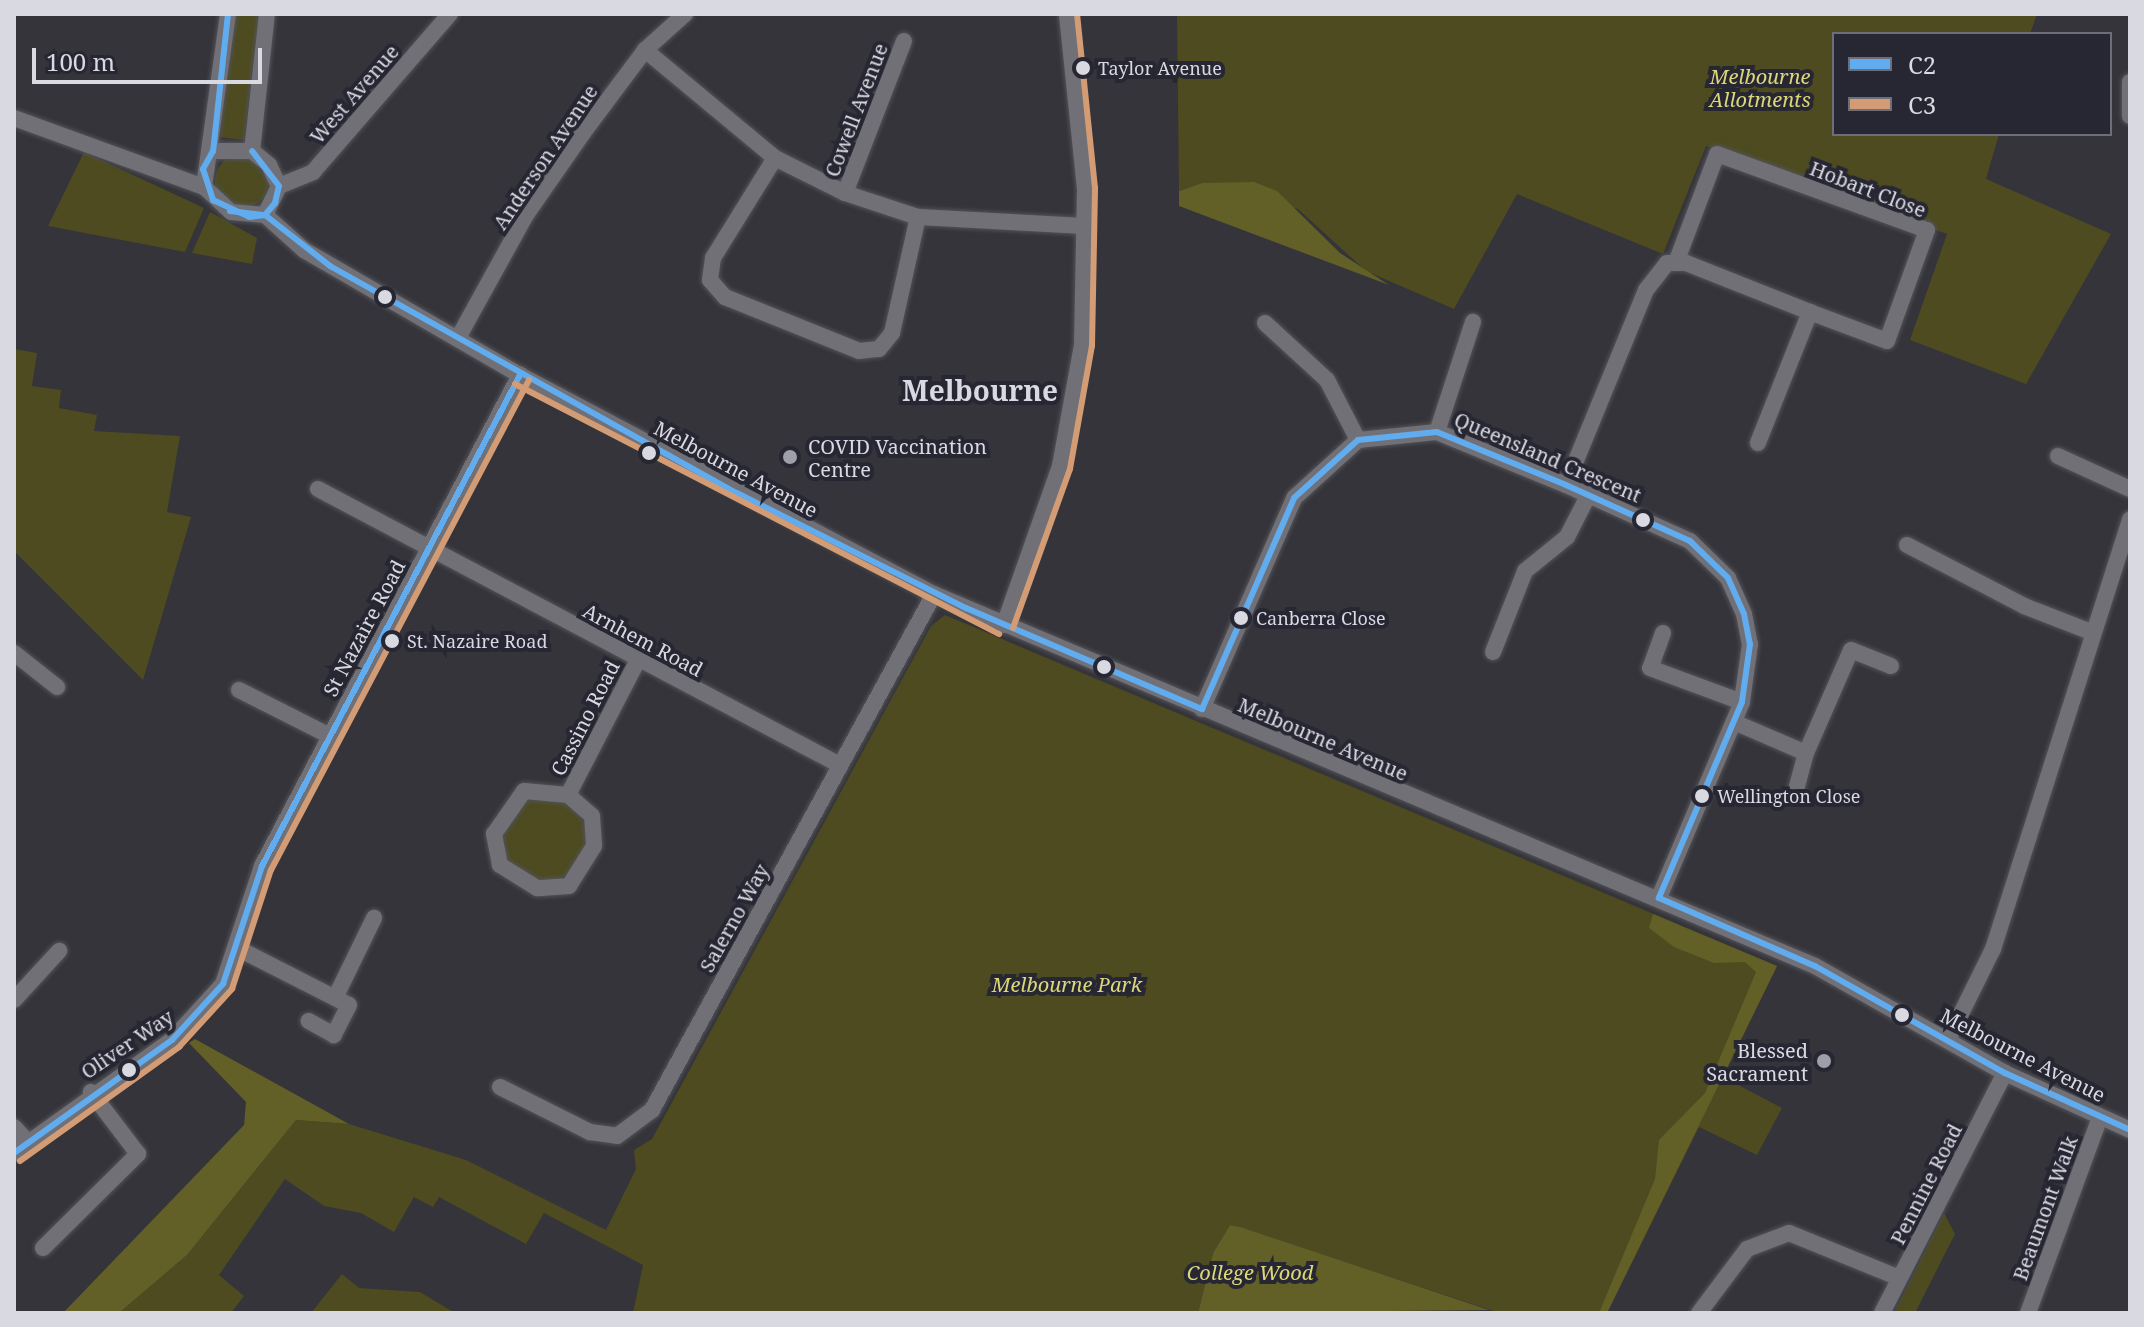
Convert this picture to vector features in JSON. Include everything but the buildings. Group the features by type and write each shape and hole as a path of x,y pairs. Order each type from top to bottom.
{"street":[{"path":"204,187 213,151 228,14"},
{"path":"14,118 204,187 231,212 265,215 279,186 252,151 267,14"},
{"name":"West Avenue","path":"279,186 313,172 450,14"},
{"name":"Anderson Avenue","path":"458,338 526,215 645,50 685,14"},
{"path":"1004,625 1069,429 1087,289 1085,226 1067,14"},
{"name":"Cowell Avenue","path":"845,193 904,41"},
{"path":"645,50 775,158 845,193 918,217 1085,226"},
{"path":"2130,82 2130,116"},
{"path":"213,151 252,151"},
{"name":"Hobart Close","path":"1566,485 1652,278 1677,260 1717,154 1927,230 1887,341 1677,260"},
{"path":"775,158 713,258 710,280 725,297 859,351 879,349 892,333 918,217"},
{"name":"Melbourne Avenue","path":"265,215 304,250 520,375 934,594 1815,966 2005,1073 2130,1130"},
{"path":"1758,443 1810,312"},
{"path":"1437,432 1473,322"},
{"path":"1202,709 1294,498 1358,440 1327,380 1265,323"},
{"name":"St Nazaire Road","path":"247,901 520,375"},
{"name":"Queensland Crescent","path":"1358,440 1437,432 1589,494 1690,541 1728,578 1750,644 1742,702 1659,898"},
{"path":"2058,456 2130,489"},
{"name":"Arnhem Road","path":"318,489 840,765"},
{"path":"1493,652 1525,571 1567,537 1589,494"},
{"path":"1948,1040 1993,949 2091,632 2130,519"},
{"path":"1907,545 2024,606 2091,632"},
{"name":"Salerno Way","path":"500,1087 590,1132 617,1136 636,1127 652,1110 934,594"},
{"path":"1663,633 1650,668 1742,702"},
{"path":"1796,790 1806,753 1851,650 1891,666"},
{"path":"14,653 57,687"},
{"name":"Cassino Road","path":"568,795 638,660"},
{"path":"239,690 330,736"},
{"path":"1734,722 1806,753"},
{"name":"Cassino Road","path":"524,791 568,795 592,816 594,846 569,886 537,888 500,865 494,834 524,791"},
{"name":"Oliver Way","path":"14,1153 91,1092 200,1016 239,949 247,901"},
{"path":"336,996 374,918"},
{"path":"239,949 349,1005 334,1035 309,1021"},
{"path":"14,1000 59,951"},
{"name":"Pennine Road","path":"1882,1313 2005,1073"},
{"path":"43,1248 138,1154 91,1092"},
{"name":"Beaumont Walk","path":"2028,1313 2100,1117"},
{"path":"14,1127 27,1141"},
{"path":"1699,1313 1747,1249 1780,1234 1811,1236 1899,1278"}],"green space":[{"path":"234,14 259,14 244,140 219,137"},
{"name":"Melbourne Allotments","path":"1177,14 2037,14 2031,32 1832,32 1832,136 1998,136 1986,179 2111,234 2026,384 1910,340 1947,234 1706,146 1663,254 1517,194 1454,309 1366,271 1298,209 1202,183 1179,191"},
{"path":"84,152 204,208 185,252 48,226"},
{"path":"242,154 261,162 269,181 261,200 242,208 223,200 215,181 223,162"},
{"path":"1254,182 1277,191 1340,253 1389,285 1179,206 1179,191 1202,183"},
{"path":"210,212 257,238 252,264 192,253"},
{"path":"14,349 37,353 32,386 61,390 59,408 97,415 94,431 180,436 167,512 191,517 143,680 14,551"},
{"name":"Melbourne Park","path":"945,615 1777,966 1723,1077 1782,1108 1757,1155 1699,1127 1607,1313 1500,1313 1230,1225 1213,1253 1198,1313 633,1313 643,1265 544,1213 526,1244 439,1197 433,1207 414,1197 394,1232 361,1213 324,1206 285,1179 219,1275 244,1296 231,1313 119,1313 187,1255 296,1120 349,1124 466,1160 606,1230 636,1169 634,1150 652,1139 931,626"},
{"path":"545,797 561,800 575,809 584,823 587,839 584,855 575,869 561,878 545,881 529,878 515,869 506,855 503,839 506,823 515,809 529,800"},
{"path":"1653,914 1777,966 1607,1313 1599,1313 1655,1179 1659,1140 1705,1093 1756,972 1745,962 1714,963 1674,947 1649,928"},
{"path":"195,1039 349,1124 296,1120 187,1255 119,1313 63,1313 244,1125 246,1102 189,1043"},
{"path":"1944,1213 1955,1234 1915,1313 1894,1313"},
{"name":"College Wood","path":"1230,1225 1489,1310 1198,1313 1213,1253"},
{"path":"342,1274 359,1288 420,1292 455,1313 311,1313"}],"transit line":[{"name":"C2","path":"228,14 213,151 203,169 213,200 249,217 265,215 330,266 737,493 966,608 1202,709"},
{"name":"C3","path":"1013,628 1070,469 1092,346 1095,188 1077,14"},
{"name":"C2","path":"230,211 265,215 275,203 279,186 252,151"},
{"name":"C2","path":"14,1153 172,1040 223,984 262,866 520,375"},
{"name":"C3","path":"20,1161 179,1047 232,989 271,870 529,380"},
{"name":"C3","path":"515,384 999,634"},
{"name":"C2","path":"1202,709 1294,498 1358,440 1437,432 1566,485 1690,541 1728,578 1744,614 1750,644 1742,702 1659,898"},
{"name":"C2","path":"1659,898 1815,966 2005,1073 2130,1130"}],"place":[{"name":"Taylor Avenue","path":"1083,68"},
{"name":"COVID Vaccination Centre","path":"790,457"},
{"name":"Canberra Close","path":"1241,618"},
{"name":"St. Nazaire Road","path":"392,641"},
{"name":"Wellington Close","path":"1702,796"},
{"name":"Blessed Sacrament","path":"1824,1061"}],"district":[{"name":"Melbourne","path":"980,390"}]}
